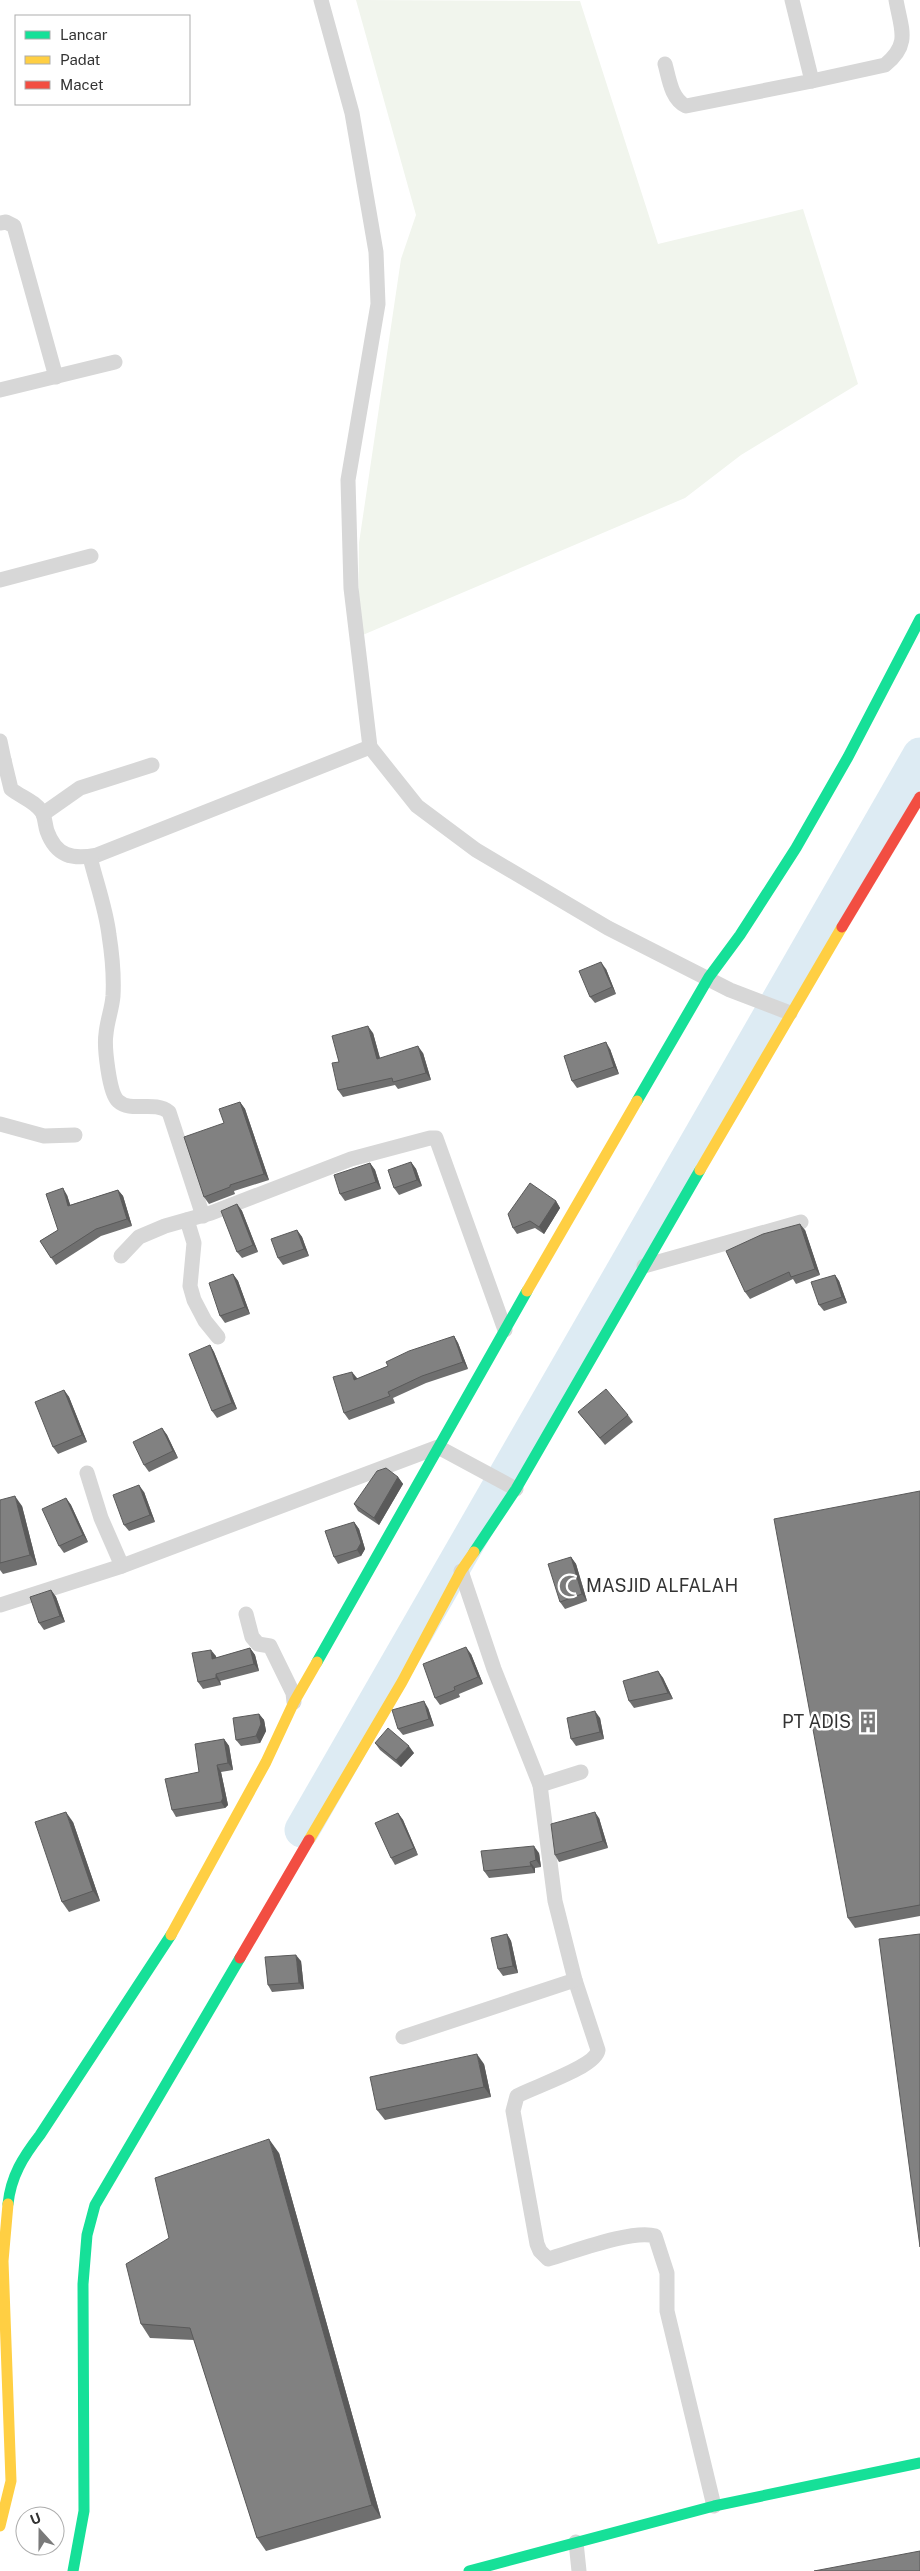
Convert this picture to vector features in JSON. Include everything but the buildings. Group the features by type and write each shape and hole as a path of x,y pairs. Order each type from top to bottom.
{"street":[{"path":"321,0 352,113 376,252 378,304 348,480 359,751 417,806 476,850 608,928 709,977 730,990 787,1012"},
{"path":"792,0 812,81"},
{"path":"665,64 675,97 686,106 885,65 895,57 901,48 903,39 896,0"},
{"path":"0,223 6,222 14,226 56,377"},
{"path":"0,390 115,362"},
{"path":"0,580 91,556"},
{"path":"0,2526 11,2481 2,2260 10,2187 21,2160 40,2135 168,1940 266,1762 294,1702 438,1447 709,977 746,930 838,774 920,619"},
{"path":"0,741 2,759 10,789 36,804 43,814 54,846 63,855 90,857 359,751"},
{"path":"43,814 80,788 152,765"},
{"path":"73,2571 84,2511 83,2284 87,2235 95,2205 402,1682 461,1571 510,1486 644,1266 787,1012 920,797"},
{"path":"90,857 109,934 113,997 106,1035 108,1066 114,1096 118,1102 128,1105 146,1104 164,1108 169,1112 203,1216"},
{"path":"0,1124 44,1136 75,1135"},
{"path":"121,1256 139,1237 165,1226 203,1216 351,1159 436,1138 505,1330"},
{"path":"187,1220 194,1243 190,1280 194,1300 205,1321 218,1337"},
{"path":"644,1266 801,1222"},
{"path":"438,1447 510,1486"},
{"path":"0,1604 122,1566 438,1447"},
{"path":"87,1472 101,1518 122,1566"},
{"path":"461,1571 494,1669 540,1785 553,1886 575,1980 598,2050 598,2055 592,2060 517,2096 513,2111 537,2244 540,2252 548,2259 631,2235 655,2236 667,2273 669,2289 666,2299 672,2329 714,2506"},
{"path":"246,1614 252,1637 258,1644 271,1648 293,1694 294,1702"},
{"path":"540,1785 581,1772"},
{"path":"403,2037 575,1980"},
{"path":"469,2571 714,2506 920,2462"},
{"path":"576,2542 580,2571"}],"shaded area":[{"path":"356,0 580,1 658,244 803,209 858,384 741,455 685,498 358,637 359,543 401,259 416,215"}],"waterway":[{"path":"302,1830 920,755"}],"traffic: fast":[{"path":"637,1101 709,977 740,935 796,848 848,757 920,619"},
{"path":"474,1552 516,1489 700,1170"},
{"path":"317,1662 527,1291"},
{"path":"8,2204 12,2184 23,2159 171,1935"},
{"path":"73,2571 84,2511 83,2284 87,2235 95,2205 240,1958"},
{"path":"469,2571 714,2506 920,2463"}],"traffic: slow":[{"path":"700,1170 842,927"},
{"path":"527,1291 637,1101"},
{"path":"309,1840 402,1682 461,1571 474,1552"},
{"path":"171,1935 266,1762 294,1702 317,1662"},
{"path":"0,2526 11,2481 3,2261 8,2204"}],"traffic: jam":[{"path":"842,927 920,797"},
{"path":"240,1958 309,1840"}],"place":[{"name":"MASJID ALFALAH","path":"570,1586"},
{"name":"PT ADIS","path":"868,1722"}]}
